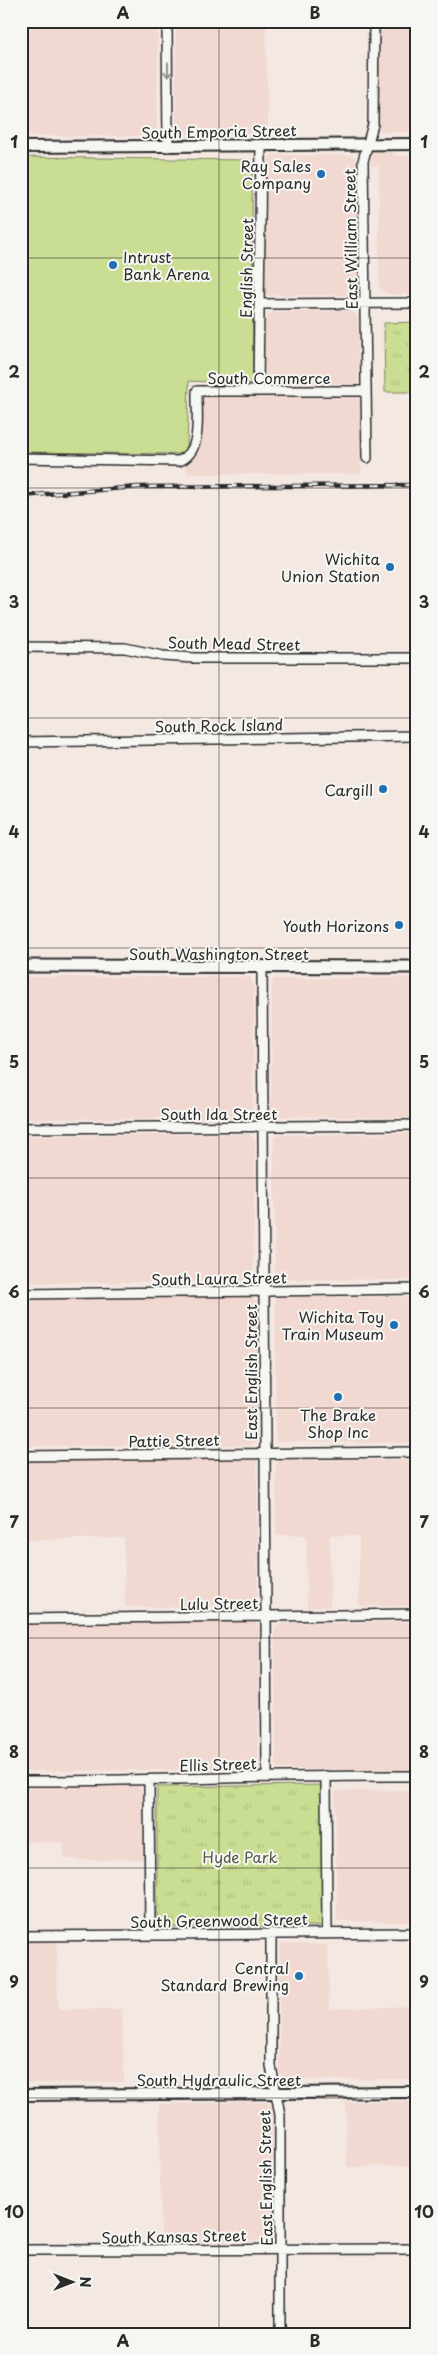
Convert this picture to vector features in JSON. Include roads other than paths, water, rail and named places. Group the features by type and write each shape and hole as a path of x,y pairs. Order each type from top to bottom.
{"main road":[{"name":"South Washington Street","path":"21,966 417,967"}],"street":[{"path":"167,21 168,147"},
{"name":"East William Street","path":"367,458 363,161 374,113 374,21"},
{"name":"South Emporia Street","path":"21,147 417,144"},
{"name":"English Street","path":"258,391 261,146"},
{"path":"259,304 417,303"},
{"name":"South Commerce","path":"21,458 179,460 188,455 194,446 197,391 365,391"},
{"name":"South Mead Street","path":"21,647 125,648 163,656 194,658 417,658"},
{"name":"South Rock Island","path":"21,742 417,736"},
{"name":"East English Street","path":"262,968 267,1776"},
{"name":"South Ida Street","path":"21,1128 417,1125"},
{"name":"South Laura Street","path":"21,1294 417,1289"},
{"name":"Pattie Street","path":"21,1456 265,1452 417,1452"},
{"name":"Lulu Street","path":"21,1619 417,1614"},
{"name":"Ellis Street","path":"21,1781 149,1781 267,1776 417,1776"},
{"path":"326,1776 327,1933"},
{"path":"149,1781 150,1935"},
{"name":"East English Street","path":"271,1933 271,2066 280,2115 280,2334"},
{"name":"South Greenwood Street","path":"21,1936 417,1933"},
{"name":"South Hydraulic Street","path":"21,2095 417,2092"},
{"name":"South Kansas Street","path":"21,2250 417,2249"}],"railway":[{"path":"21,496 138,487 417,485"}],"place":[{"name":"Ray Sales Company","path":"321,174"},
{"name":"Intrust Bank Arena","path":"113,265"},
{"name":"Wichita Union Station","path":"390,567"},
{"name":"Cargill","path":"383,789"},
{"name":"Youth Horizons","path":"399,925"},
{"name":"Wichita Toy Train Museum","path":"394,1325"},
{"name":"The Brake Shop Inc","path":"338,1397"},
{"name":"Central Standard Brewing","path":"299,1976"}],"park label":[{"name":"Hyde Park","path":"240,1856"}]}
